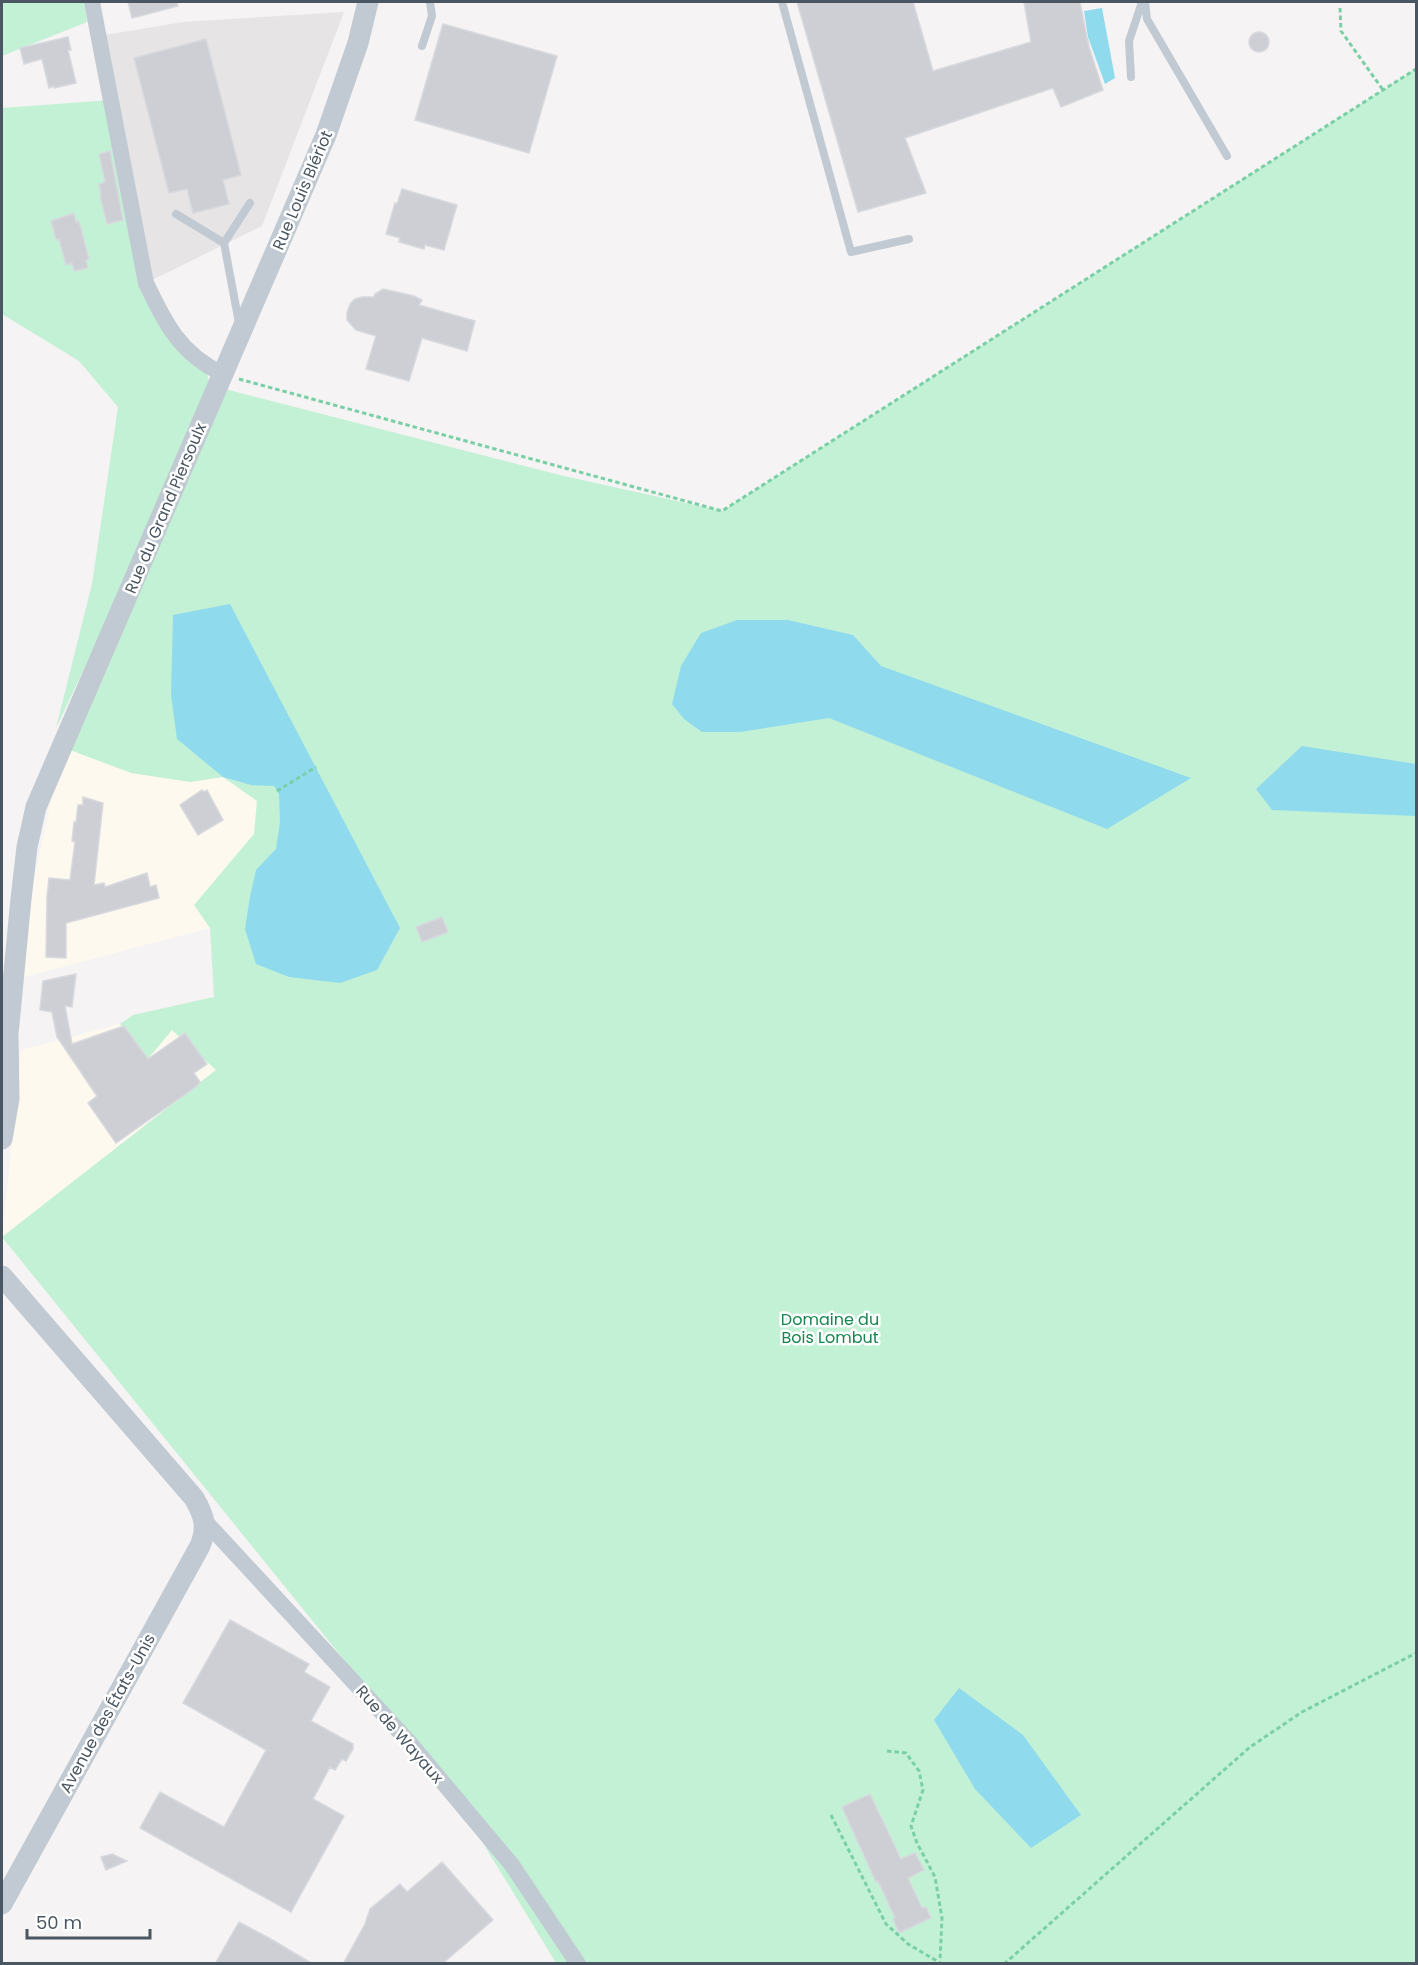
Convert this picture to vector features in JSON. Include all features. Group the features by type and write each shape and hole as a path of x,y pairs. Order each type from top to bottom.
{"street":[{"path":"92,2 146,283 163,318 187,351 206,366 223,374"},
{"name":"Rue Louis Blériot","path":"223,374 326,135 358,43 368,2"},
{"name":"Rue du Grand Piersoulx","path":"2,1139 9,1100 8,1034 27,847 36,807 223,374"},
{"name":"Rue du Grand Piersoulx","path":"2,1056 8,1034"},
{"path":"2,1276 194,1498 204,1520"},
{"name":"Avenue des États-Unis","path":"2,1904 200,1546 204,1536 204,1520"},
{"name":"Rue de Wayaux","path":"204,1520 417,1750 512,1865 578,1964"}],"lane":[{"path":"422,46 432,16 430,2"},
{"path":"782,2 851,252 909,239"},
{"path":"1131,77 1129,41 1144,2"},
{"path":"1144,2 1147,19 1227,156"},
{"path":"241,332 224,243 250,203"},
{"path":"176,214 224,243"}],"path":[{"path":"1340,8 1341,31 1383,90"},
{"path":"223,374 722,511 1416,69"},
{"path":"277,791 316,767"},
{"path":"1004,1964 1250,1748 1302,1712 1416,1653"},
{"path":"831,1815 886,1924 908,1944 941,1962 942,1918 935,1877 917,1843 911,1826 923,1790 919,1771 906,1753 887,1751"}],"shaded area":[{"path":"344,12 262,226 146,283 99,36 183,22"},
{"path":"62,747 190,782 223,777 257,801 254,834 195,905 210,928 13,980"},
{"path":"120,1024 147,1059 172,1030 216,1070 2,1237 21,1050"}],"green space":[{"path":"2,2 84,2 87,22 2,56"},
{"name":"Domaine du Bois Lombut","path":"1416,69 1416,1963 556,1963 455,1797 2,1237 216,1070 172,1030 147,1060 120,1024 133,1015 214,997 210,928 194,905 254,834 257,801 223,777 190,782 131,773 62,747 201,422 56,728 92,584 118,407 79,361 2,314 2,108 111,100 146,283 205,366 213,396 217,387 564,476 722,511"}],"water":[{"path":"1102,8 1115,78 1105,84 1088,37 1084,11"},
{"path":"230,604 400,928 377,970 340,983 289,977 256,964 245,929 256,870 276,849 280,822 279,794 274,786 251,785 223,777 177,739 171,695 173,615"},
{"path":"737,620 788,620 853,635 881,666 1191,778 1107,829 829,718 740,732 702,732 684,719 672,704 681,666 701,633"},
{"path":"1302,746 1416,764 1416,816 1272,810 1256,789"},
{"path":"959,1688 1023,1735 1081,1815 1031,1848 975,1789 934,1720"}],"building":[{"path":"128,2 177,2 178,6 132,18"},
{"path":"797,2 913,2 933,71 1031,42 1024,2 1080,2 1089,47 1103,90 1061,107 1053,88 905,138 926,193 858,212"},
{"path":"443,24 557,56 529,153 415,120"},
{"path":"1259,32 1266,35 1269,42 1266,49 1259,52 1252,49 1249,42 1252,35"},
{"path":"68,37 71,50 68,50 76,83 49,88 42,59 24,64 20,48"},
{"path":"206,39 241,175 223,180 229,204 193,213 187,189 169,193 134,58"},
{"path":"110,151 123,220 107,224 100,196 99,184 105,182 99,154"},
{"path":"402,189 457,205 444,250 425,245 424,249 399,242 400,238 386,234 395,203 397,204"},
{"path":"74,213 76,222 79,221 89,259 86,260 88,268 74,271 72,263 66,265 51,221"},
{"path":"383,289 414,296 422,300 419,305 475,321 467,351 422,338 409,381 366,369 376,336 356,330 347,320 347,313 350,304 355,299 374,297"},
{"path":"202,790 204,792 207,790 223,820 198,835 180,805"},
{"path":"83,797 103,803 94,885 104,883 105,887 147,873 150,887 156,885 159,898 66,923 66,958 46,957 49,878 70,880 75,842 72,841 74,822 76,822 78,805 83,805"},
{"path":"442,917 448,932 422,942 416,927"},
{"path":"76,974 72,1007 65,1006 72,1044 124,1026 148,1059 185,1033 207,1064 194,1073 200,1082 197,1086 116,1143 88,1103 97,1096 57,1037 52,1012 40,1010 43,981"},
{"path":"230,1620 309,1664 304,1672 330,1687 311,1721 353,1744 353,1749 346,1761 342,1759 335,1770 330,1767 313,1799 344,1816 291,1912 140,1828 160,1792 224,1827 266,1750 183,1703"},
{"path":"870,1794 901,1859 915,1853 924,1870 908,1878 922,1908 926,1907 931,1918 899,1933 893,1919 895,1918 842,1807"},
{"path":"112,1854 127,1861 106,1870 101,1857"},
{"path":"442,1862 493,1920 442,1964 343,1964 365,1924 370,1909 400,1884 407,1892"},
{"path":"239,1922 269,1938 313,1964 215,1964"}]}
